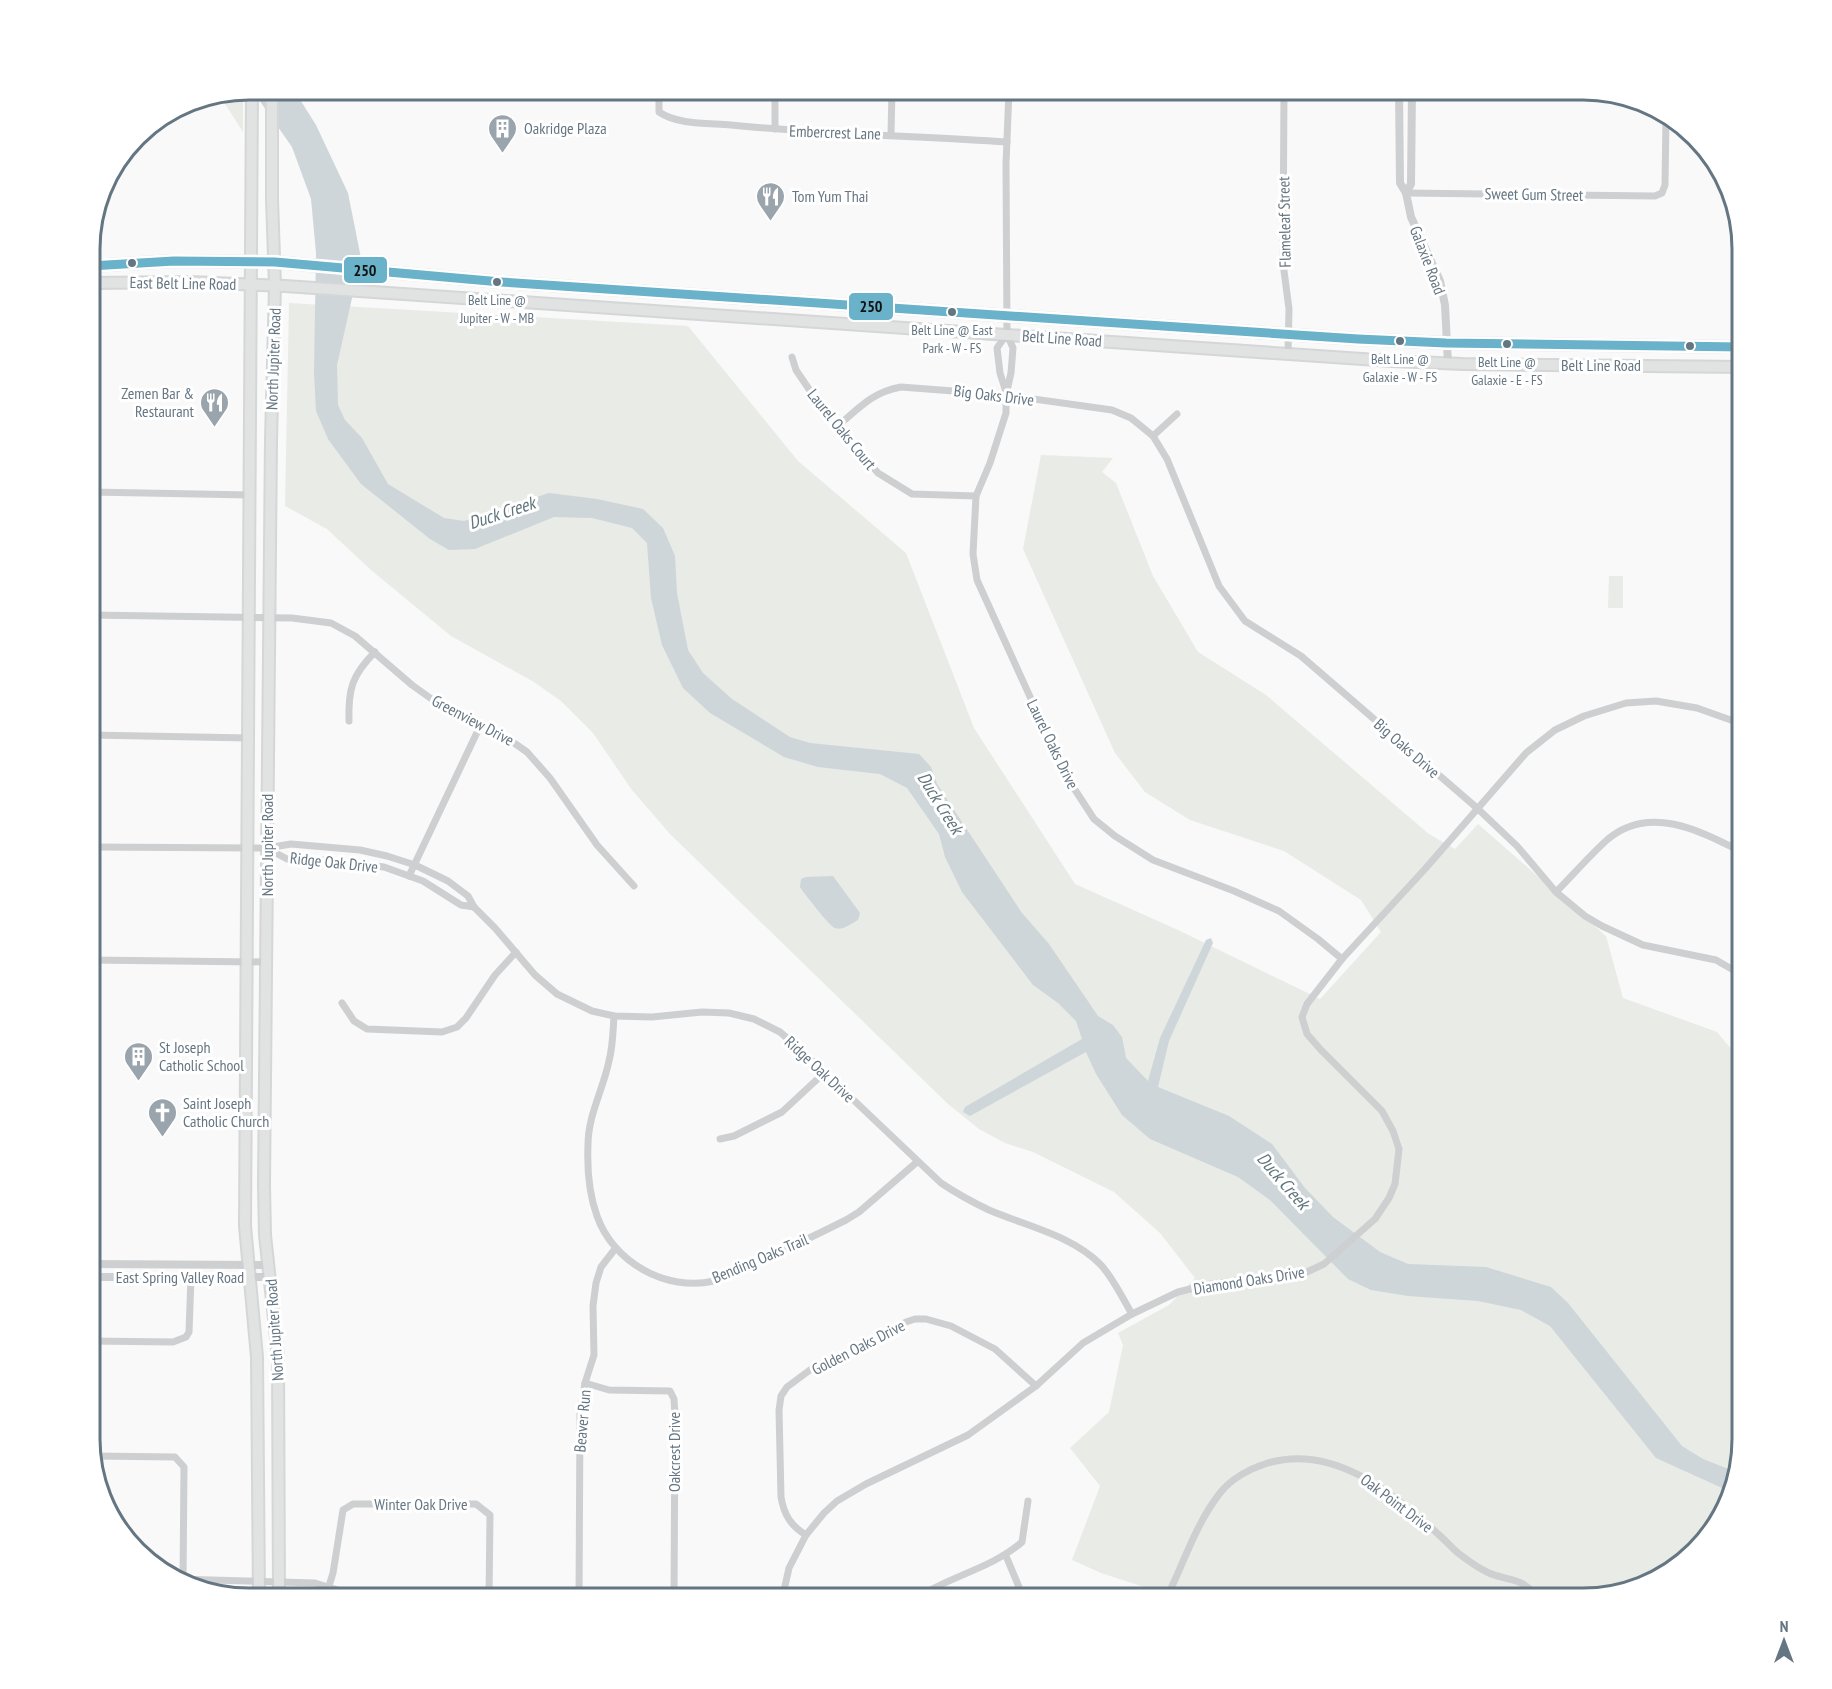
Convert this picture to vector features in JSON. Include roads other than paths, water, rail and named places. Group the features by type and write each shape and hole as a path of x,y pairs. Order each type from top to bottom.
{"main road":[{"name":"North Jupiter Road","path":"252,101 245,1232 257,1358 259,1588"},
{"name":"North Jupiter Road","path":"272,101 275,286 270,462 264,1148 265,1235 278,1356 279,1588"},
{"name":"East Belt Line Road","path":"101,265 174,261 275,262"},
{"name":"Belt Line Road","path":"275,262 501,282 1289,334 1446,343 1731,347"},
{"name":"East Belt Line Road","path":"101,283 190,282 275,286"},
{"name":"Belt Line Road","path":"275,286 1448,364 1731,366"},
{"path":"693,315 695,294"},
{"path":"895,327 896,308"},
{"path":"251,462 270,462"},
{"path":"246,1045 266,1045"},
{"path":"245,1148 264,1148"}],"street":[{"path":"1007,334 1009,100"},
{"name":"Flameleaf Street","path":"1284,100 1283,263 1288,295 1288,354"},
{"name":"Galaxie Road","path":"1399,100 1400,183 1406,193 1411,217 1440,281 1445,305 1448,364"},
{"name":"Galaxie Road","path":"1406,193 1412,184 1412,100"},
{"name":"Embercrest Lane","path":"659,101 659,112 674,120 775,129 1007,142"},
{"path":"775,101 775,129"},
{"path":"891,134 892,101"},
{"name":"Sweet Gum Street","path":"1406,193 1654,196 1662,193 1665,185 1666,127"},
{"name":"Laurel Oaks Drive","path":"1006,395 997,348 1007,334"},
{"name":"Laurel Oaks Drive","path":"1007,334 1013,348 1006,395 1006,413 990,463 976,496 973,554 977,580 1066,776 1094,819 1115,837 1153,860 1279,911 1342,959"},
{"name":"Laurel Oaks Court","path":"792,357 796,370 811,393 878,473 912,494 976,496"},
{"name":"Big Oaks Drive","path":"839,425 868,399 886,390 901,387 1006,395 1112,410 1131,418 1153,436 1167,459 1219,586 1245,621 1301,656 1477,808 1517,846 1556,892 1585,916 1643,945 1716,960 1732,969"},
{"path":"1153,436 1177,414"},
{"path":"101,492 251,495"},
{"name":"Greenview Drive","path":"101,615 292,618 331,623 355,636 399,674 434,700 516,742 550,778 597,845 634,886"},
{"path":"349,722 352,681 375,652"},
{"name":"Diamond Oaks Drive","path":"784,1588 789,1568 806,1535 837,1501 866,1484 968,1435 1036,1386 1083,1343 1132,1314 1178,1292 1211,1284 1307,1272 1324,1264 1351,1242 1383,1208 1395,1184 1399,1149 1393,1131 1382,1111 1307,1034 1302,1017 1307,1004 1342,959 1425,869 1526,753 1555,730 1584,716 1626,703 1656,701 1697,708 1731,720"},
{"path":"409,876 481,724"},
{"path":"101,735 249,738"},
{"path":"1556,892 1609,838 1627,827 1658,821 1673,823 1732,847"},
{"name":"Ridge Oak Drive","path":"267,848 291,844 328,846 387,856 415,865 448,881 468,896 474,907 535,975 557,994 592,1011 614,1016 652,1017 702,1012 729,1013 754,1019 780,1032 940,1183 961,1196 1068,1242 1088,1254 1102,1266 1132,1314"},
{"path":"101,848 267,848"},
{"name":"Ridge Oak Drive","path":"267,848 290,860 384,867 441,891 461,905 474,907"},
{"path":"342,1003 354,1021 367,1029 442,1032 457,1027 466,1018 495,975 516,952"},
{"path":"101,960 267,962"},
{"name":"Bending Oaks Trail","path":"614,1016 609,1062 591,1116 588,1143 590,1192 597,1217 615,1249 638,1266 666,1280 687,1283 714,1281 846,1221 917,1162"},
{"path":"720,1139 734,1136 782,1112 825,1072"},
{"name":"Beaver Run","path":"579,1588 580,1415 585,1383 594,1355 593,1306 596,1283 601,1267 615,1249"},
{"name":"East Spring Valley Road","path":"101,1264 268,1265"},
{"name":"East Spring Valley Road","path":"101,1277 270,1277"},
{"path":"101,1341 173,1342 186,1337 189,1332 191,1277"},
{"name":"Golden Oaks Drive","path":"806,1535 796,1529 783,1510 778,1410 781,1396 787,1387 814,1367 870,1344 906,1322 926,1319 951,1326 994,1349 1036,1386"},
{"name":"Oakcrest Drive","path":"585,1383 609,1390 670,1391 674,1399 674,1588"},
{"path":"102,1456 175,1457 180,1461 184,1467 181,1572"},
{"name":"Oak Point Drive","path":"1171,1588 1203,1518 1221,1491 1239,1476 1257,1467 1276,1460 1298,1457 1310,1458 1358,1473 1387,1492 1475,1565 1489,1573 1522,1583 1528,1588"},
{"path":"931,1588 1006,1556 1022,1542 1028,1501"},
{"name":"Winter Oak Drive","path":"329,1587 343,1510 353,1504 476,1504 490,1515 489,1588"},
{"path":"1006,1556 1019,1588"},
{"path":"199,1580 279,1581 315,1583 329,1587"}],"water":[{"name":"Duck Creek","path":"260,101 301,101 316,125 348,193 361,258 337,365 338,405 345,420 362,438 388,484 444,518 464,521 549,493 597,499 643,509 663,528 675,556 677,593 688,650 703,673 732,699 790,737 810,743 919,754 931,767 937,784 1022,913 1049,944 1098,1016 1113,1025 1122,1037 1126,1058 1148,1081 1160,1038 1206,940 1211,938 1213,943 1169,1041 1158,1087 1229,1116 1272,1144 1305,1188 1333,1217 1380,1252 1408,1264 1486,1267 1551,1287 1568,1303 1682,1446 1703,1459 1729,1469 1724,1489 1656,1458 1550,1326 1521,1310 1478,1301 1408,1296 1371,1290 1348,1279 1270,1200 1238,1177 1150,1139 1122,1115 1096,1074 1086,1052 970,1116 963,1112 965,1107 1082,1039 1076,1021 1058,1003 1033,985 962,892 945,857 939,834 907,788 880,774 818,767 784,757 710,713 683,688 662,645 651,598 647,543 632,528 592,518 554,517 475,549 449,550 430,539 361,484 328,439 316,411 314,372 316,253 311,199 292,147"},
{"path":"833,876 860,913 858,920 841,928 835,928 828,922 800,887 801,879 806,877"}],"place":[{"name":"Oakridge Plaza","path":"503,154"},
{"name":"Tom Yum Thai","path":"771,222"},
{"name":"Belt Line @ Jupiter - W - MB","path":"497,282"},
{"name":"Belt Line @ East Park - W - FS","path":"952,312"},
{"name":"Belt Line @ Galaxie - W - FS","path":"1400,341"},
{"name":"Belt Line @ Galaxie - E - FS","path":"1507,344"},
{"name":"Zemen Bar & Restaurant","path":"215,428"},
{"name":"St Joseph Catholic School","path":"138,1082"},
{"name":"Saint Joseph Catholic Church","path":"162,1138"}]}
